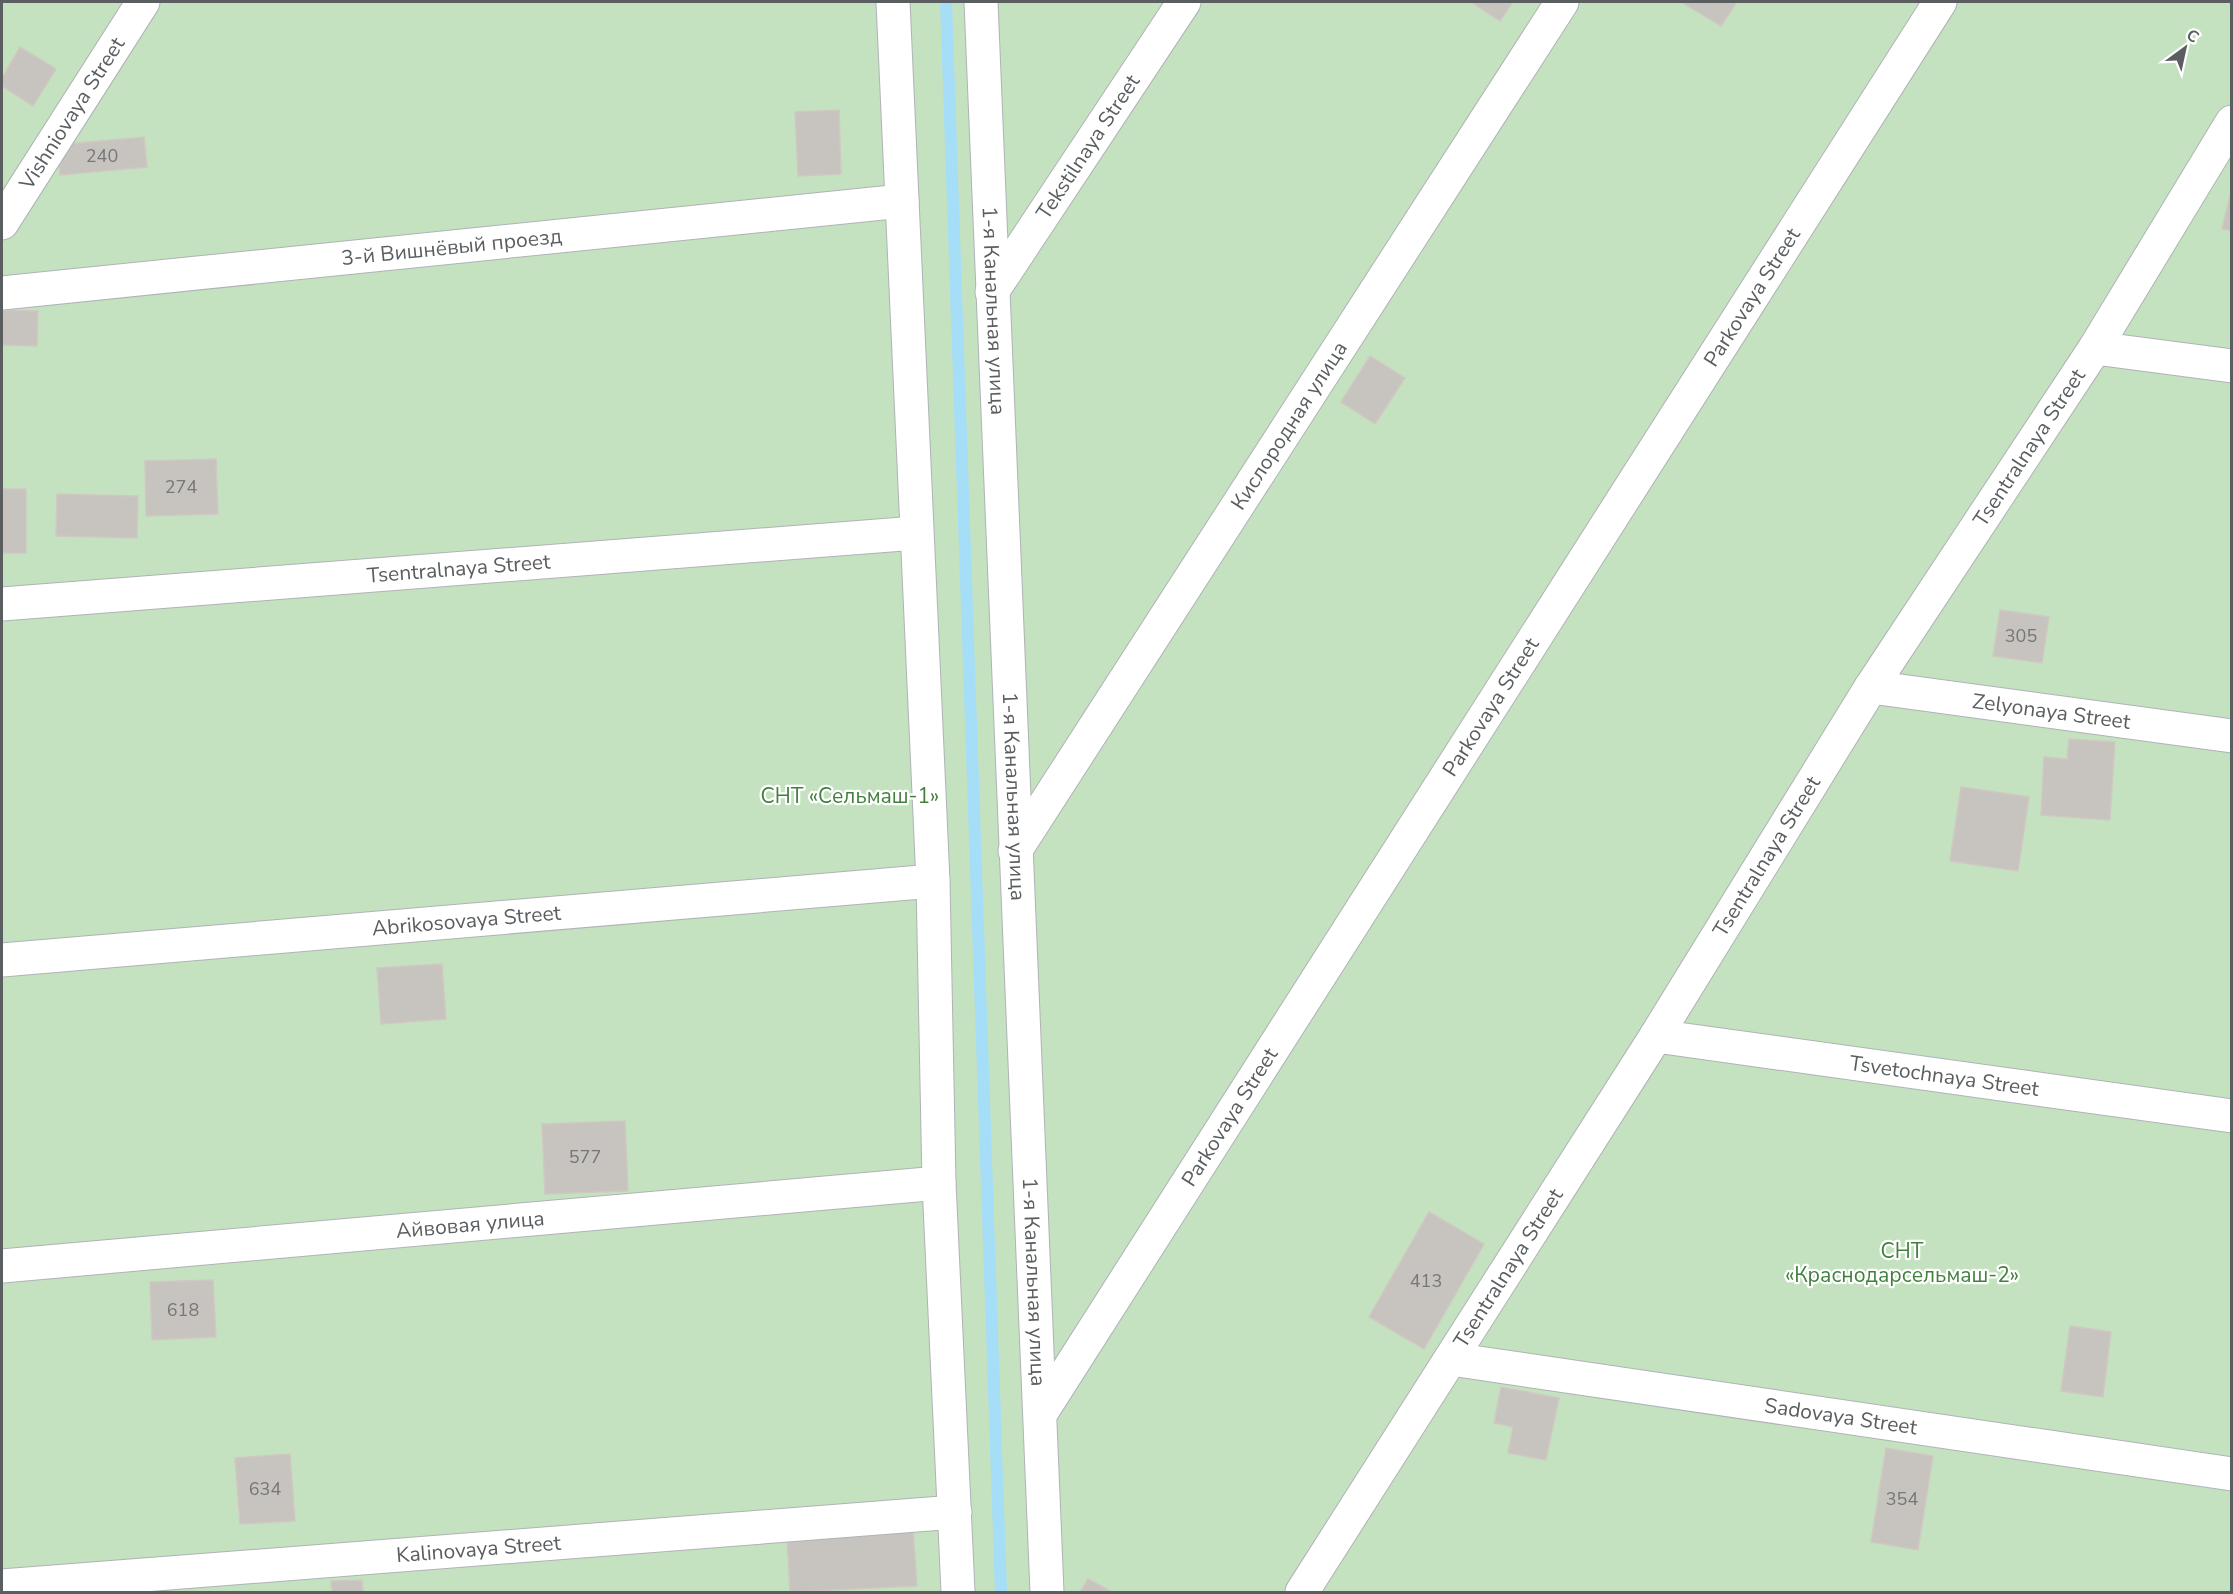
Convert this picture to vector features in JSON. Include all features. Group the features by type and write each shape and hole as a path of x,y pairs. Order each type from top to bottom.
{"street":[{"name":"Vishniovaya Street","path":"2,223 143,2"},
{"path":"893,2 933,881 939,1183 958,1593"},
{"name":"1-я Канальная улица","path":"981,2 1047,1593"},
{"name":"Tekstilnaya Street","path":"992,292 1184,2"},
{"name":"Кислородная улица","path":"1015,851 1562,2"},
{"name":"Parkovaya Street","path":"1041,1413 1940,2"},
{"name":"Tsentralnaya Street","path":"1302,1593 1656,1036 1871,687 2096,348 2232,122"},
{"name":"3-й Вишнёвый проезд","path":"2,293 902,201"},
{"path":"2096,348 2232,366"},
{"name":"Tsentralnaya Street","path":"2,604 916,533"},
{"name":"Zelyonaya Street","path":"1871,687 2232,736"},
{"name":"Abrikosovaya Street","path":"2,960 933,881"},
{"name":"Tsvetochnaya Street","path":"1656,1036 2232,1116"},
{"name":"Айвовая улица","path":"2,1266 939,1183"},
{"name":"Sadovaya Street","path":"1451,1359 2232,1474"},
{"name":"Kalinovaya Street","path":"2,1586 955,1512"}],"green space":[{"name":"СНТ «Сельмаш-1»","path":"2,2 2231,2 2231,1592 2,1592"}],"building":[{"path":"1471,2 1513,2 1500,21"},
{"path":"1681,2 1737,2 1721,26"},
{"path":"20,47 56,69 33,106 2,86 2,78"},
{"path":"839,110 841,174 798,176 795,112"},
{"path":"144,137 147,167 60,175 57,145"},
{"path":"2232,188 2232,231 2222,229"},
{"path":"2,310 38,311 37,346 2,345"},
{"path":"1370,356 1405,378 1375,424 1341,402"},
{"path":"216,459 218,514 146,516 145,461"},
{"path":"2,489 26,489 26,553 2,553"},
{"path":"57,494 138,496 137,538 56,536"},
{"path":"2000,610 2049,617 2042,663 1993,656"},
{"path":"2069,739 2115,742 2110,820 2041,815 2044,757 2067,759"},
{"path":"1961,787 2029,797 2018,871 1950,861"},
{"path":"442,964 446,1019 381,1024 377,968"},
{"path":"625,1121 628,1191 545,1194 542,1124"},
{"path":"1429,1212 1484,1244 1424,1349 1369,1317"},
{"path":"213,1280 216,1337 152,1340 150,1282"},
{"path":"2070,1326 2111,1332 2103,1397 2061,1391"},
{"path":"1501,1387 1559,1398 1546,1460 1508,1453 1513,1427 1494,1423"},
{"path":"1886,1448 1933,1456 1918,1550 1871,1542"},
{"path":"290,1454 295,1521 240,1524 235,1458"},
{"path":"913,1530 917,1586 790,1592 787,1538"},
{"path":"1088,1579 1112,1592 1080,1592"},
{"path":"362,1580 363,1592 332,1592 331,1581"}],"waterway":[{"path":"946,2 1001,1592"}],"park label":[{"name":"СНТ «Краснодарсельмаш-2»","path":"1902,1263"}]}
